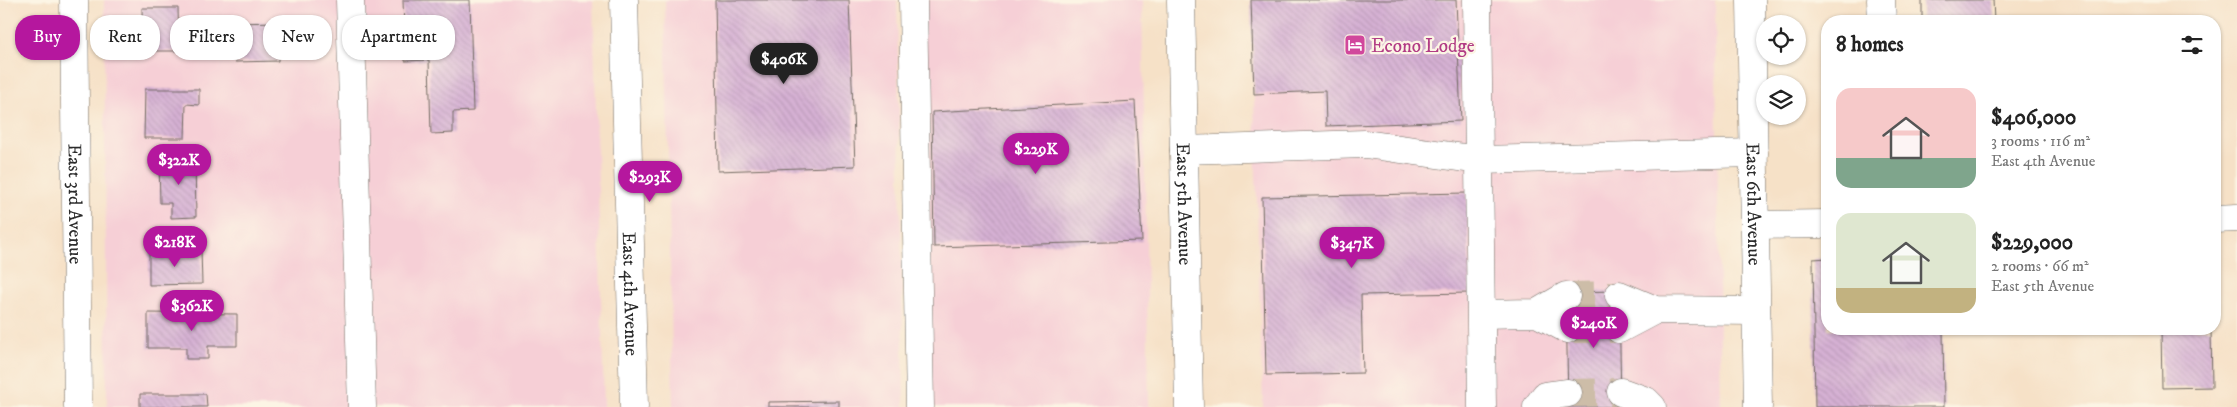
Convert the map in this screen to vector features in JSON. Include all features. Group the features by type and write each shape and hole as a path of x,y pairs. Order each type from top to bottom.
{"main road":[{"name":"East 3rd Avenue","path":"74,0 78,407"},
{"path":"350,0 362,407"},
{"name":"East 4th Avenue","path":"624,0 634,407"},
{"path":"913,0 920,407"},
{"name":"East 5th Avenue","path":"1182,0 1189,407"},
{"path":"1477,0 1482,407"},
{"name":"East 6th Avenue","path":"1751,0 1758,407"},
{"path":"1881,0 1882,15"},
{"path":"1184,150 1365,144 1479,160 1754,153"},
{"path":"2221,219 2237,218"},
{"path":"1755,225 1821,224"},
{"path":"1619,312 1655,310 1756,311"},
{"path":"1481,314 1566,312"},
{"path":"1621,392 1646,400 1652,407"},
{"path":"1537,407 1545,396 1568,393"}],"shaded area":[{"path":"104,0 593,0 604,407 107,407 104,60 160,60 160,15 104,15"},
{"path":"665,0 897,0 904,407 673,407"},
{"path":"913,0 1142,0 1149,407 920,407"},
{"path":"1251,0 1715,0 1721,407 1263,407"}],"building":[{"path":"403,0 470,0 473,111 453,112 453,133 431,134 429,60 455,60 455,15 403,15"},
{"path":"715,0 849,0 855,166 718,171"},
{"name":"Econo Lodge","path":"1251,0 1456,0 1461,121 1326,126 1325,91 1254,94"},
{"path":"1922,0 1993,0 1994,15 1922,15"},
{"path":"142,8 178,8 178,15 170,15 170,51 160,51 160,15 142,15"},
{"path":"263,22 263,60 278,61 235,62 235,60 253,60 253,23"},
{"path":"145,89 199,89 199,105 186,104 185,138 144,138"},
{"path":"1135,101 1142,241 934,247 932,112"},
{"path":"195,158 196,217 171,218 171,203 160,203 159,159"},
{"path":"1467,193 1470,293 1361,295 1363,373 1266,375 1262,197"},
{"path":"201,250 202,284 149,285 149,251"},
{"path":"1821,258 1821,335 1943,335 1944,407 1815,407 1813,259"},
{"path":"1619,291 1621,407 1568,407 1566,292"},
{"path":"148,313 237,314 237,346 208,346 208,359 186,359 186,348 148,348"},
{"path":"2161,335 2211,335 2212,387 2162,388"},
{"path":"140,394 206,394 207,407 140,407"},
{"path":"839,401 839,407 768,407 768,402"}],"tunnel":[{"path":"1566,296 1619,295"},
{"path":"1567,329 1619,329"},
{"path":"1568,393 1621,392"}],"place":[{"name":"Econo Lodge","path":"1355,45"}]}
